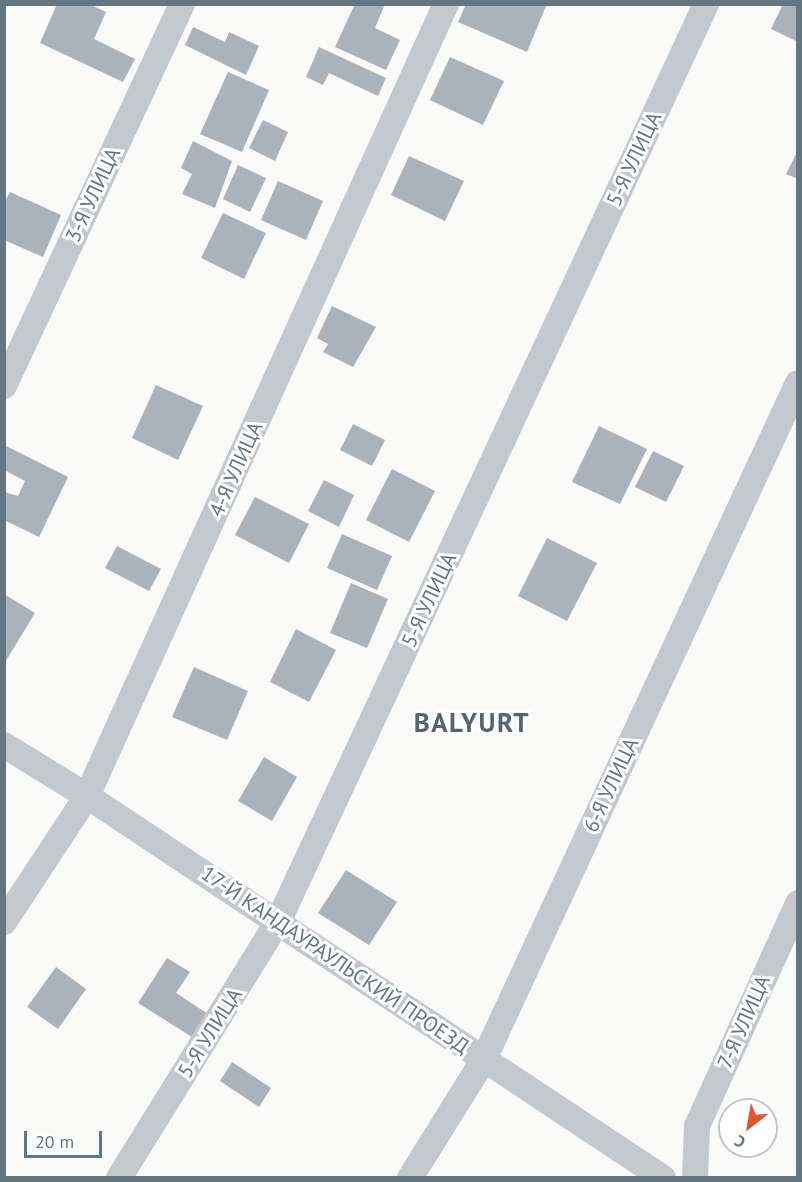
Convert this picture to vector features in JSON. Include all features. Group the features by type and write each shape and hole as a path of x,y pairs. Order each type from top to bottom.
{"street":[{"name":"3-Я УЛИЦА","path":"4,386 182,4"},
{"name":"4-Я УЛИЦА","path":"4,922 87,796 446,4"},
{"name":"5-Я УЛИЦА","path":"119,1178 278,922 706,4"},
{"name":"6-Я УЛИЦА","path":"410,1178 484,1059 798,383"},
{"name":"17-Й КАНДАУРАУЛЬСКИЙ ПРОЕЗД","path":"4,745 87,796 663,1178"},
{"name":"7-Я УЛИЦА","path":"695,1178 697,1126 798,903"}],"building":[{"path":"57,4 89,4 106,12 94,39 135,59 123,82 40,43"},
{"path":"355,4 385,4 375,28 400,40 386,70 335,47"},
{"path":"466,4 543,4 546,6 527,52 458,22"},
{"path":"783,4 798,4 798,42 771,29"},
{"path":"193,27 225,42 229,32 259,46 246,75 185,45"},
{"path":"319,47 386,78 378,96 329,73 323,85 306,77"},
{"path":"450,57 504,81 483,125 430,100"},
{"path":"228,72 269,90 242,152 200,134"},
{"path":"263,120 288,132 275,161 249,148"},
{"path":"193,141 232,161 215,208 182,194 192,174 181,168"},
{"path":"798,150 798,179 786,174"},
{"path":"409,156 464,181 445,221 391,195"},
{"path":"238,165 266,178 250,212 223,199"},
{"path":"278,181 323,201 306,240 261,220"},
{"path":"10,192 61,215 43,257 4,240 4,203"},
{"path":"223,213 266,233 244,279 201,258"},
{"path":"332,306 376,327 353,367 323,352 328,344 317,338"},
{"path":"156,385 203,406 178,460 132,438"},
{"path":"353,424 385,440 372,466 340,450"},
{"path":"599,426 647,449 620,504 572,482"},
{"path":"4,445 68,477 39,537 4,520 4,492 18,496 25,481 4,470"},
{"path":"653,451 684,466 666,502 635,487"},
{"path":"392,469 435,491 409,542 366,520"},
{"path":"324,480 354,495 339,527 308,511"},
{"path":"255,497 309,524 289,563 235,535"},
{"path":"342,534 392,556 377,590 327,568"},
{"path":"547,538 597,563 567,621 518,596"},
{"path":"117,546 161,569 149,591 105,568"},
{"path":"351,583 388,599 367,648 330,633"},
{"path":"4,594 35,613 4,664"},
{"path":"296,629 336,650 309,702 270,682"},
{"path":"194,667 248,691 227,740 172,717"},
{"path":"264,757 297,777 272,821 238,801"},
{"path":"346,870 397,902 369,945 318,913"},
{"path":"167,958 190,972 176,993 208,1014 192,1037 138,1003"},
{"path":"56,967 86,989 58,1029 27,1007"},
{"path":"232,1062 271,1088 259,1107 220,1081"}],"district":[{"name":"BALYURT","path":"472,723"}]}
